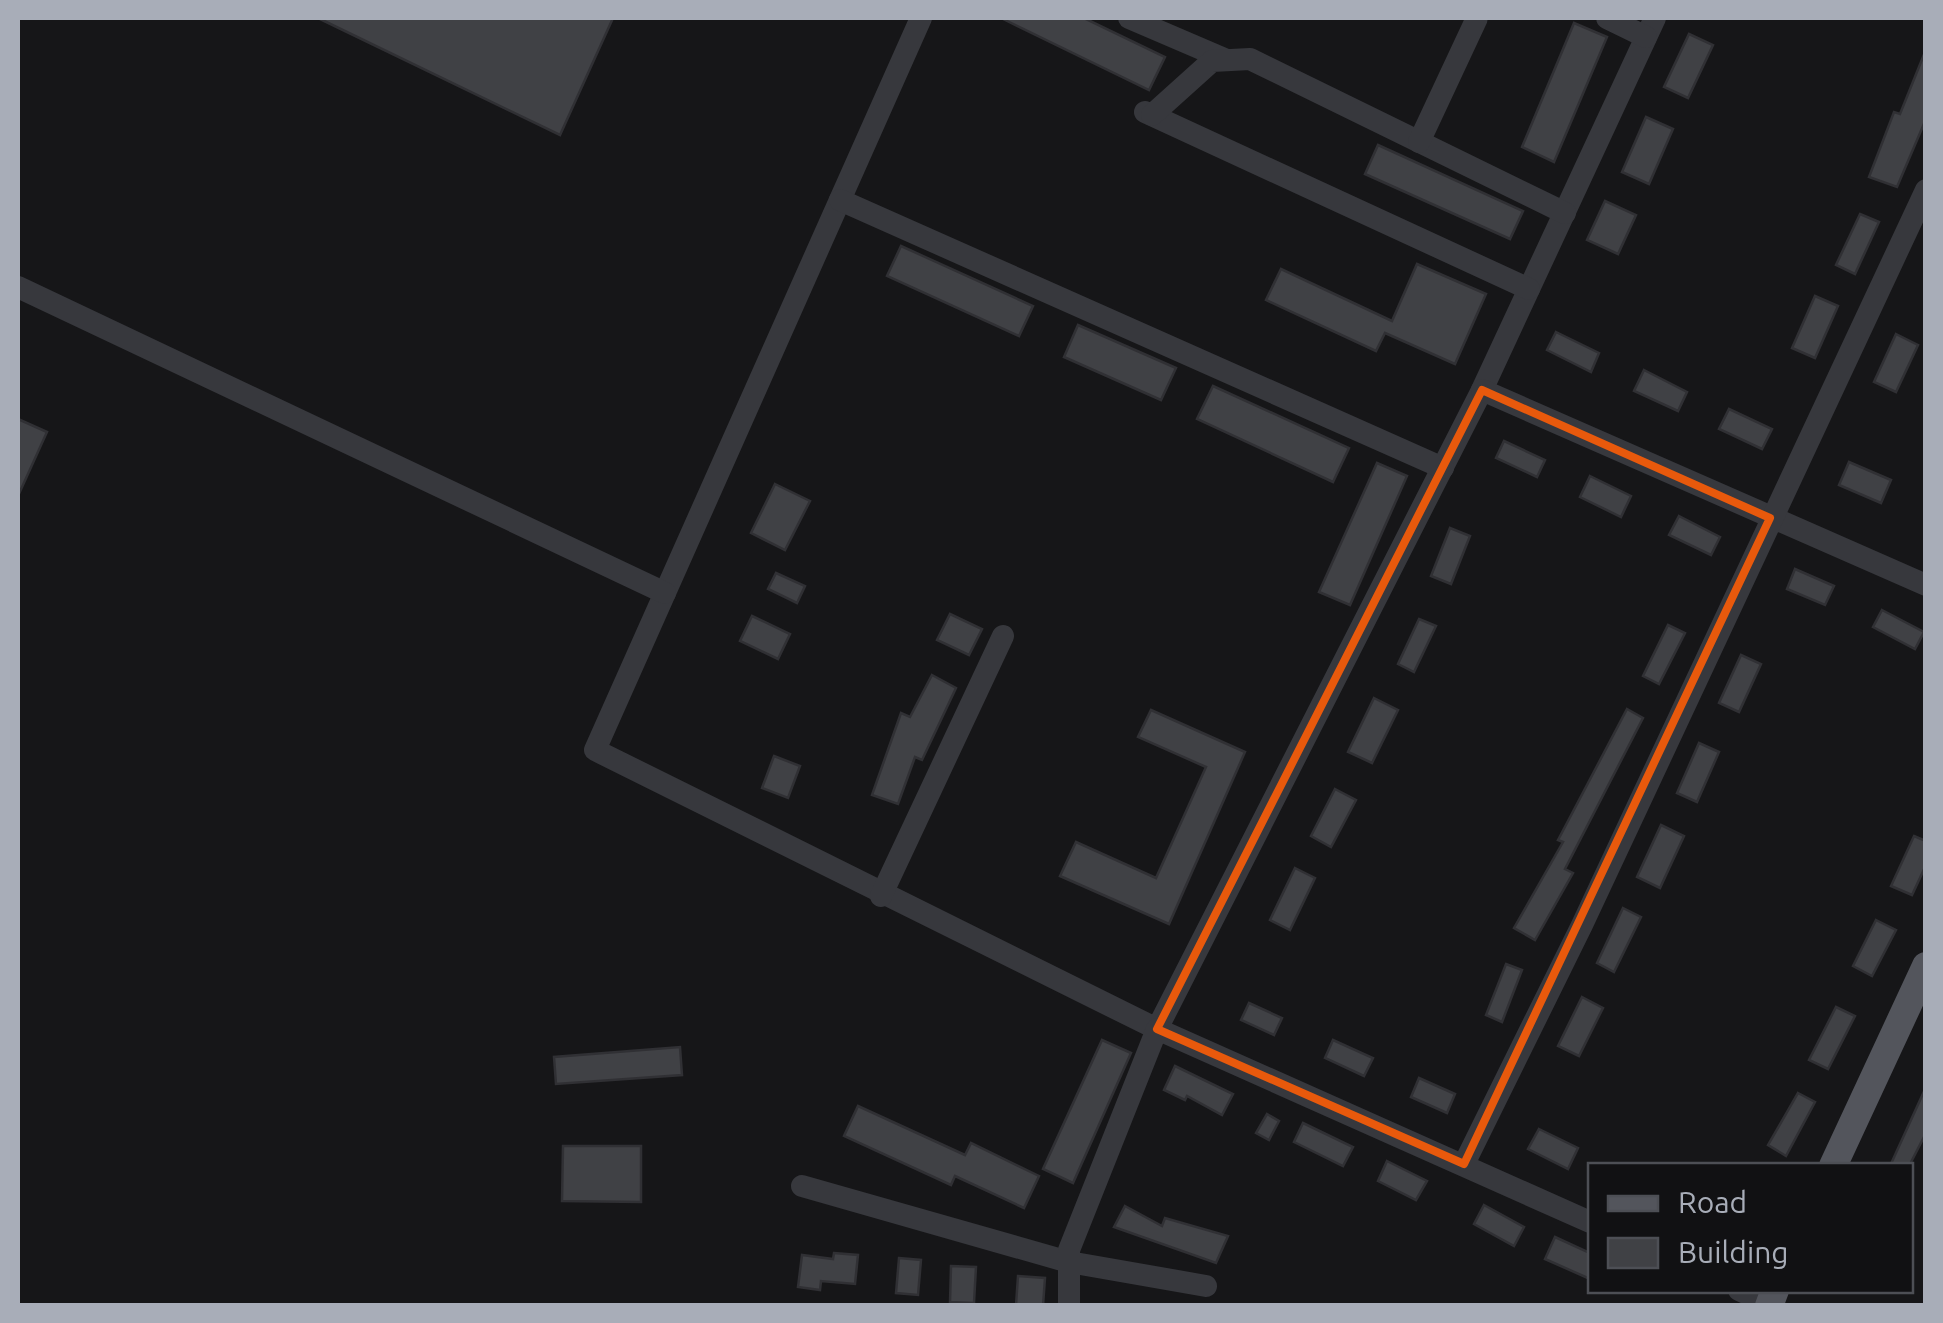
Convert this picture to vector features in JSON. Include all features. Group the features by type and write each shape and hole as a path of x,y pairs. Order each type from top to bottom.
{"main road":[{"path":"1834,1163 1926,966"}],"street":[{"path":"921,18 595,750 882,896 1157,1029 1588,1221"},
{"path":"1129,18 1228,60"},
{"path":"1419,142 1477,18"},
{"path":"1069,1306 1069,1250 1157,1029 1482,390 1651,27 1607,18"},
{"path":"1529,289 1148,114 1212,61 1250,59 1565,213"},
{"path":"1464,1164 1582,925 1926,190"},
{"path":"840,200 1442,468"},
{"path":"18,287 665,594"},
{"path":"1482,390 1926,584"},
{"path":"882,896 1002,636"},
{"path":"802,1186 1069,1262 1206,1286"},
{"path":"1746,1293 1769,1305"}],"highlighted area":[{"path":"1482,390 1770,518 1464,1164 1157,1029"}],"building":[{"path":"318,18 613,18 560,135"},
{"path":"1001,18 1084,18 1165,57 1149,90"},
{"path":"1574,23 1607,37 1554,162 1522,147"},
{"path":"1689,34 1713,45 1688,98 1664,87"},
{"path":"1925,52 1926,119 1897,187 1869,177 1894,112 1900,114"},
{"path":"1646,117 1673,129 1649,184 1622,172"},
{"path":"1378,145 1523,211 1510,239 1365,174"},
{"path":"1605,201 1636,215 1618,254 1587,240"},
{"path":"1860,214 1879,222 1855,274 1836,265"},
{"path":"901,246 1033,306 1019,336 887,276"},
{"path":"1417,264 1486,294 1455,364 1385,333 1376,351 1266,300 1281,269 1392,321"},
{"path":"1815,296 1838,306 1815,358 1792,348"},
{"path":"1078,325 1176,368 1161,400 1064,357"},
{"path":"1556,332 1599,353 1591,372 1547,350"},
{"path":"1896,334 1918,345 1896,392 1874,382"},
{"path":"1644,370 1687,392 1678,411 1634,391"},
{"path":"1213,386 1349,448 1333,482 1197,419"},
{"path":"1729,409 1772,429 1762,449 1719,429"},
{"path":"18,419 47,432 18,496"},
{"path":"1504,441 1545,460 1537,477 1496,458"},
{"path":"1849,462 1891,480 1881,503 1839,485"},
{"path":"1377,463 1407,476 1350,605 1319,592"},
{"path":"1590,476 1631,496 1621,517 1580,497"},
{"path":"775,484 810,501 785,550 751,533"},
{"path":"1679,516 1720,537 1711,555 1669,535"},
{"path":"1450,528 1470,536 1451,584 1431,576"},
{"path":"1795,569 1834,586 1825,605 1787,589"},
{"path":"776,573 805,586 797,603 768,589"},
{"path":"1882,610 1924,632 1915,649 1873,627"},
{"path":"950,614 982,629 969,655 937,640"},
{"path":"752,616 790,634 778,659 740,641"},
{"path":"1419,619 1436,626 1414,672 1398,664"},
{"path":"1668,625 1685,633 1659,684 1643,676"},
{"path":"1741,655 1761,664 1739,712 1719,703"},
{"path":"932,675 956,688 922,760 915,757 898,804 872,795 901,713 910,717"},
{"path":"1374,698 1398,710 1372,763 1348,752"},
{"path":"1627,709 1643,718 1565,869 1573,873 1535,940 1514,928 1563,842 1558,840"},
{"path":"1151,710 1245,752 1169,924 1060,876 1076,842 1156,878 1206,767 1138,737"},
{"path":"1699,743 1719,752 1697,802 1677,793"},
{"path":"774,756 800,766 788,798 762,788"},
{"path":"1335,789 1356,800 1331,847 1311,836"},
{"path":"1661,825 1684,836 1660,888 1637,877"},
{"path":"1914,836 1926,841 1926,865 1912,895 1891,886"},
{"path":"1295,868 1315,878 1290,930 1270,920"},
{"path":"1623,908 1641,917 1614,972 1597,963"},
{"path":"1876,920 1896,930 1872,976 1853,966"},
{"path":"1506,964 1522,970 1502,1022 1486,1015"},
{"path":"1582,997 1603,1008 1579,1056 1558,1046"},
{"path":"1249,1003 1282,1018 1274,1035 1241,1020"},
{"path":"1836,1007 1855,1016 1828,1069 1809,1060"},
{"path":"1102,1040 1131,1053 1073,1183 1043,1169"},
{"path":"1333,1040 1373,1058 1364,1076 1325,1058"},
{"path":"680,1047 682,1075 556,1084 554,1057"},
{"path":"1175,1066 1233,1094 1222,1115 1187,1096 1185,1100 1164,1090"},
{"path":"1419,1078 1455,1094 1447,1113 1411,1097"},
{"path":"1926,1087 1926,1133 1911,1163 1891,1163"},
{"path":"1798,1093 1815,1102 1786,1156 1768,1145"},
{"path":"858,1106 965,1155 971,1143 1039,1176 1024,1208 955,1176 951,1185 844,1136"},
{"path":"1267,1114 1279,1121 1269,1140 1256,1133"},
{"path":"1303,1123 1353,1147 1343,1166 1294,1142"},
{"path":"1539,1129 1578,1148 1568,1169 1528,1149"},
{"path":"563,1146 641,1146 641,1202 562,1201"},
{"path":"1387,1161 1427,1181 1416,1200 1378,1181"},
{"path":"1484,1205 1524,1227 1514,1246 1474,1224"},
{"path":"1125,1206 1162,1226 1165,1218 1228,1236 1216,1263 1114,1227"},
{"path":"1555,1237 1588,1252 1588,1278 1545,1259"},
{"path":"834,1253 858,1255 855,1284 821,1281 820,1290 798,1287 802,1255 833,1259"},
{"path":"899,1258 921,1260 918,1295 896,1293"},
{"path":"951,1266 976,1267 974,1303 950,1302"},
{"path":"1018,1276 1045,1278 1043,1306 1016,1305"}]}
